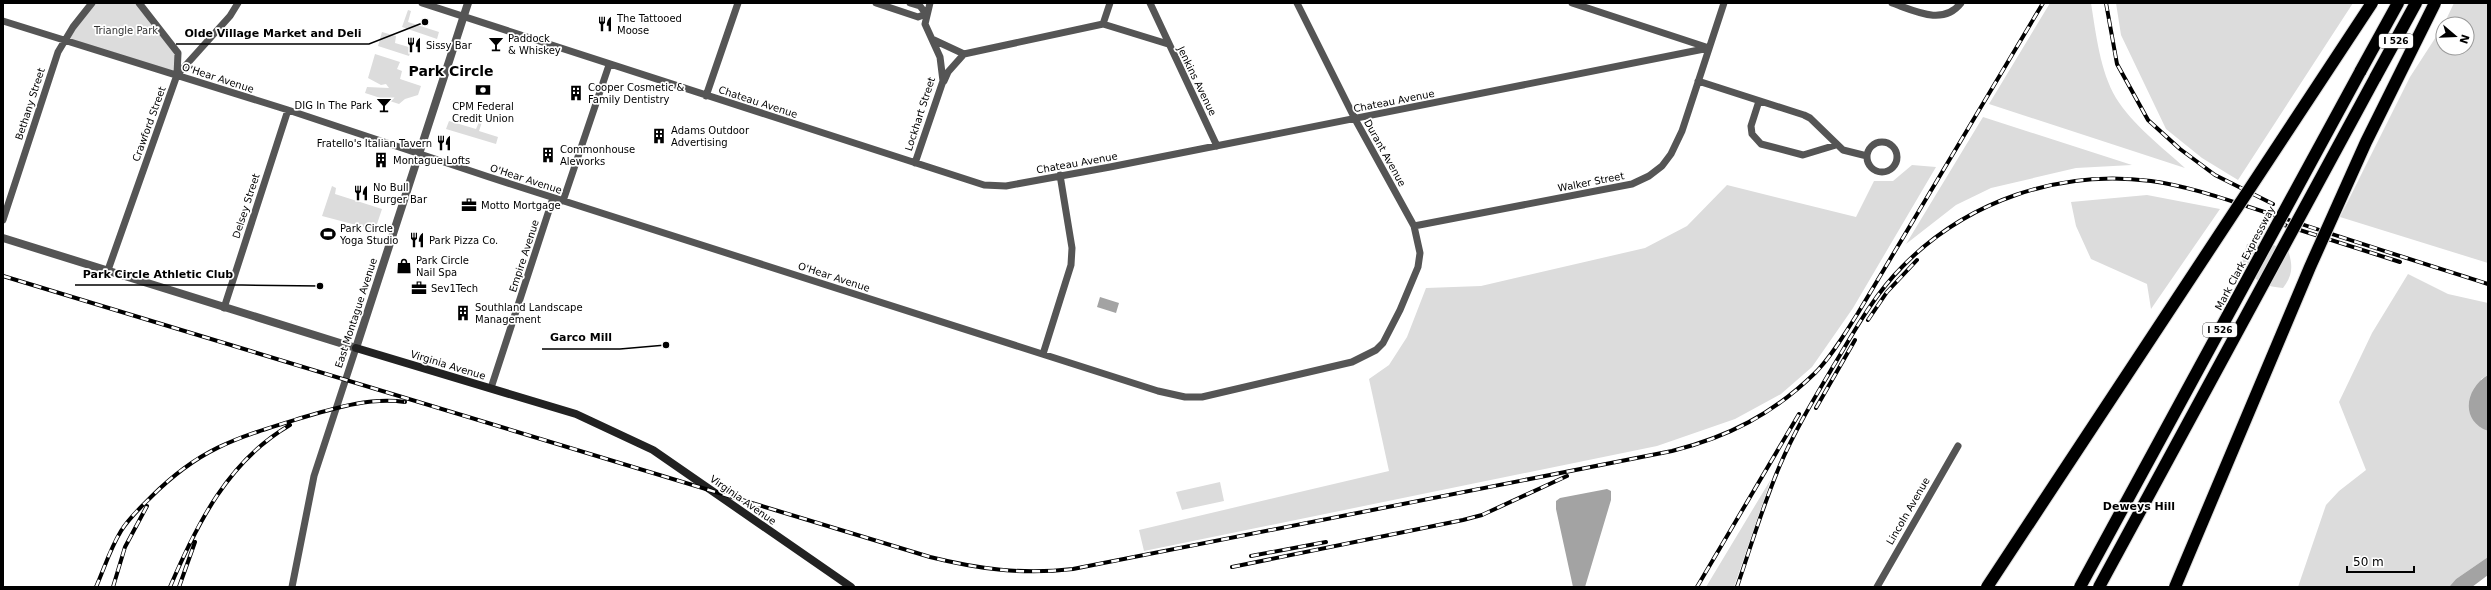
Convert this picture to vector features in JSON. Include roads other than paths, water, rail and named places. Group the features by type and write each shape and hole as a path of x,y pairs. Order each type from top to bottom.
{"highway":[{"path":"1987,587 2372,3"},
{"name":"Mark Clark Expressway","path":"2080,587 2398,3"},
{"name":"I 526","path":"2099,587 2416,3"},
{"path":"2175,587 2360,156 2435,3"}],"main road":[{"name":"Virginia Avenue","path":"356,348 576,414 647,446 851,587"}],"street":[{"name":"Bethany Street","path":"3,220 58,52 64,41 92,3"},
{"path":"139,3 178,53 177,75"},
{"name":"Crawford Street","path":"108,270 177,75 230,16 238,3"},
{"name":"Chateau Avenue","path":"422,3 609,65 984,185 1006,186 1355,119 1709,48"},
{"name":"East Montague Avenue","path":"292,587 314,476 468,3"},
{"path":"706,96 738,3"},
{"path":"876,3 918,17 926,14 930,3"},
{"path":"910,3 920,6 926,14"},
{"path":"1103,24 1110,3"},
{"path":"1150,3 1168,44"},
{"name":"Durant Avenue","path":"1043,354 1158,391 1185,397 1202,397 1352,362 1376,350 1383,343 1402,306 1418,267 1420,253 1414,226 1355,119 1297,3"},
{"path":"1572,3 1709,48"},
{"name":"Walker Street","path":"1414,226 1632,184 1649,176 1662,166 1671,154 1682,131 1724,3"},
{"path":"1892,3 1929,15 1944,16 1956,9 1962,3"},
{"name":"Lockhart Street","path":"915,163 943,81 940,57 934,40 925,24 926,14"},
{"name":"O'Hear Avenue","path":"3,21 288,110 553,198 1043,354"},
{"name":"Jenkins Avenue","path":"964,54 1103,24 1168,44 1217,146"},
{"path":"934,40 964,54 948,72 943,81"},
{"path":"563,201 609,65"},
{"path":"1698,80 1810,118 1836,145 1850,154 1867,156"},
{"path":"1759,101 1751,126 1752,134 1761,144 1803,155 1836,145"},
{"name":"Delsey Street","path":"224,308 288,110"},
{"path":"1884,142 1892,146 1897,160 1892,169 1883,172 1873,170 1867,156 1871,148 1884,142"},
{"path":"1043,354 1071,265 1072,248 1060,175"},
{"name":"Empire Avenue","path":"491,388 553,198"},
{"name":"Virginia Avenue","path":"3,238 356,348"},
{"name":"Lincoln Avenue","path":"1877,587 1958,446"}],"railway":[{"path":"3,276 930,557 966,565 1001,570 1054,571 1073,569 1672,451 1712,439 1749,422 1783,401 1799,388 1815,373 1833,352 1858,313 2043,3"},
{"path":"2106,3 2117,64 2148,120 2180,149 2215,175 2273,204"},
{"path":"1737,587 1768,495 1786,452 1820,389 1857,326 1874,301 1902,267 1927,244 1955,224 1985,208 2016,195 2049,186 2083,180 2117,179 2151,181 2184,187 2488,284"},
{"path":"2278,223 2400,262"},
{"path":"1868,320 1887,292 1917,260"},
{"path":"1816,408 1855,340"},
{"path":"96,587 121,531 135,513 169,480 203,456 220,447 257,432 353,404 379,401 405,402"},
{"path":"1697,587 1799,414"},
{"path":"170,587 180,563 203,518 232,475 268,440 290,425"},
{"path":"1232,567 1482,515 1567,476"},
{"path":"113,587 125,547 147,506"},
{"path":"179,587 195,542"},
{"path":"1251,556 1326,542"}],"place":[{"name":"Olde Village Market and Deli","path":"425,22"},
{"name":"The Tattooed Moose","path":"605,24"},
{"name":"Paddock & Whiskey","path":"496,44"},
{"name":"Sissy Bar","path":"414,45"},
{"name":"CPM Federal Credit Union","path":"483,90"},
{"name":"Cooper Cosmetic & Family Dentistry","path":"576,93"},
{"name":"DIG In The Park","path":"384,105"},
{"name":"Adams Outdoor Advertising","path":"659,136"},
{"name":"Fratello's Italian Tavern","path":"444,143"},
{"name":"Commonhouse Aleworks","path":"548,155"},
{"name":"Montague Lofts","path":"381,160"},
{"name":"No Bull Burger Bar","path":"361,193"},
{"name":"Motto Mortgage","path":"469,205"},
{"name":"Park Circle Yoga Studio","path":"328,234"},
{"name":"Park Pizza Co.","path":"417,240"},
{"name":"Park Circle Nail Spa","path":"404,266"},
{"name":"Park Circle Athletic Club","path":"320,286"},
{"name":"Sev1Tech","path":"419,288"},
{"name":"Southland Landscape Management","path":"463,313"},
{"name":"Garco Mill","path":"666,345"}],"district":[{"name":"Park Circle","path":"451,71"},
{"name":"Deweys Hill","path":"2139,506"}],"park label":[{"name":"Triangle Park","path":"126,30"}]}
